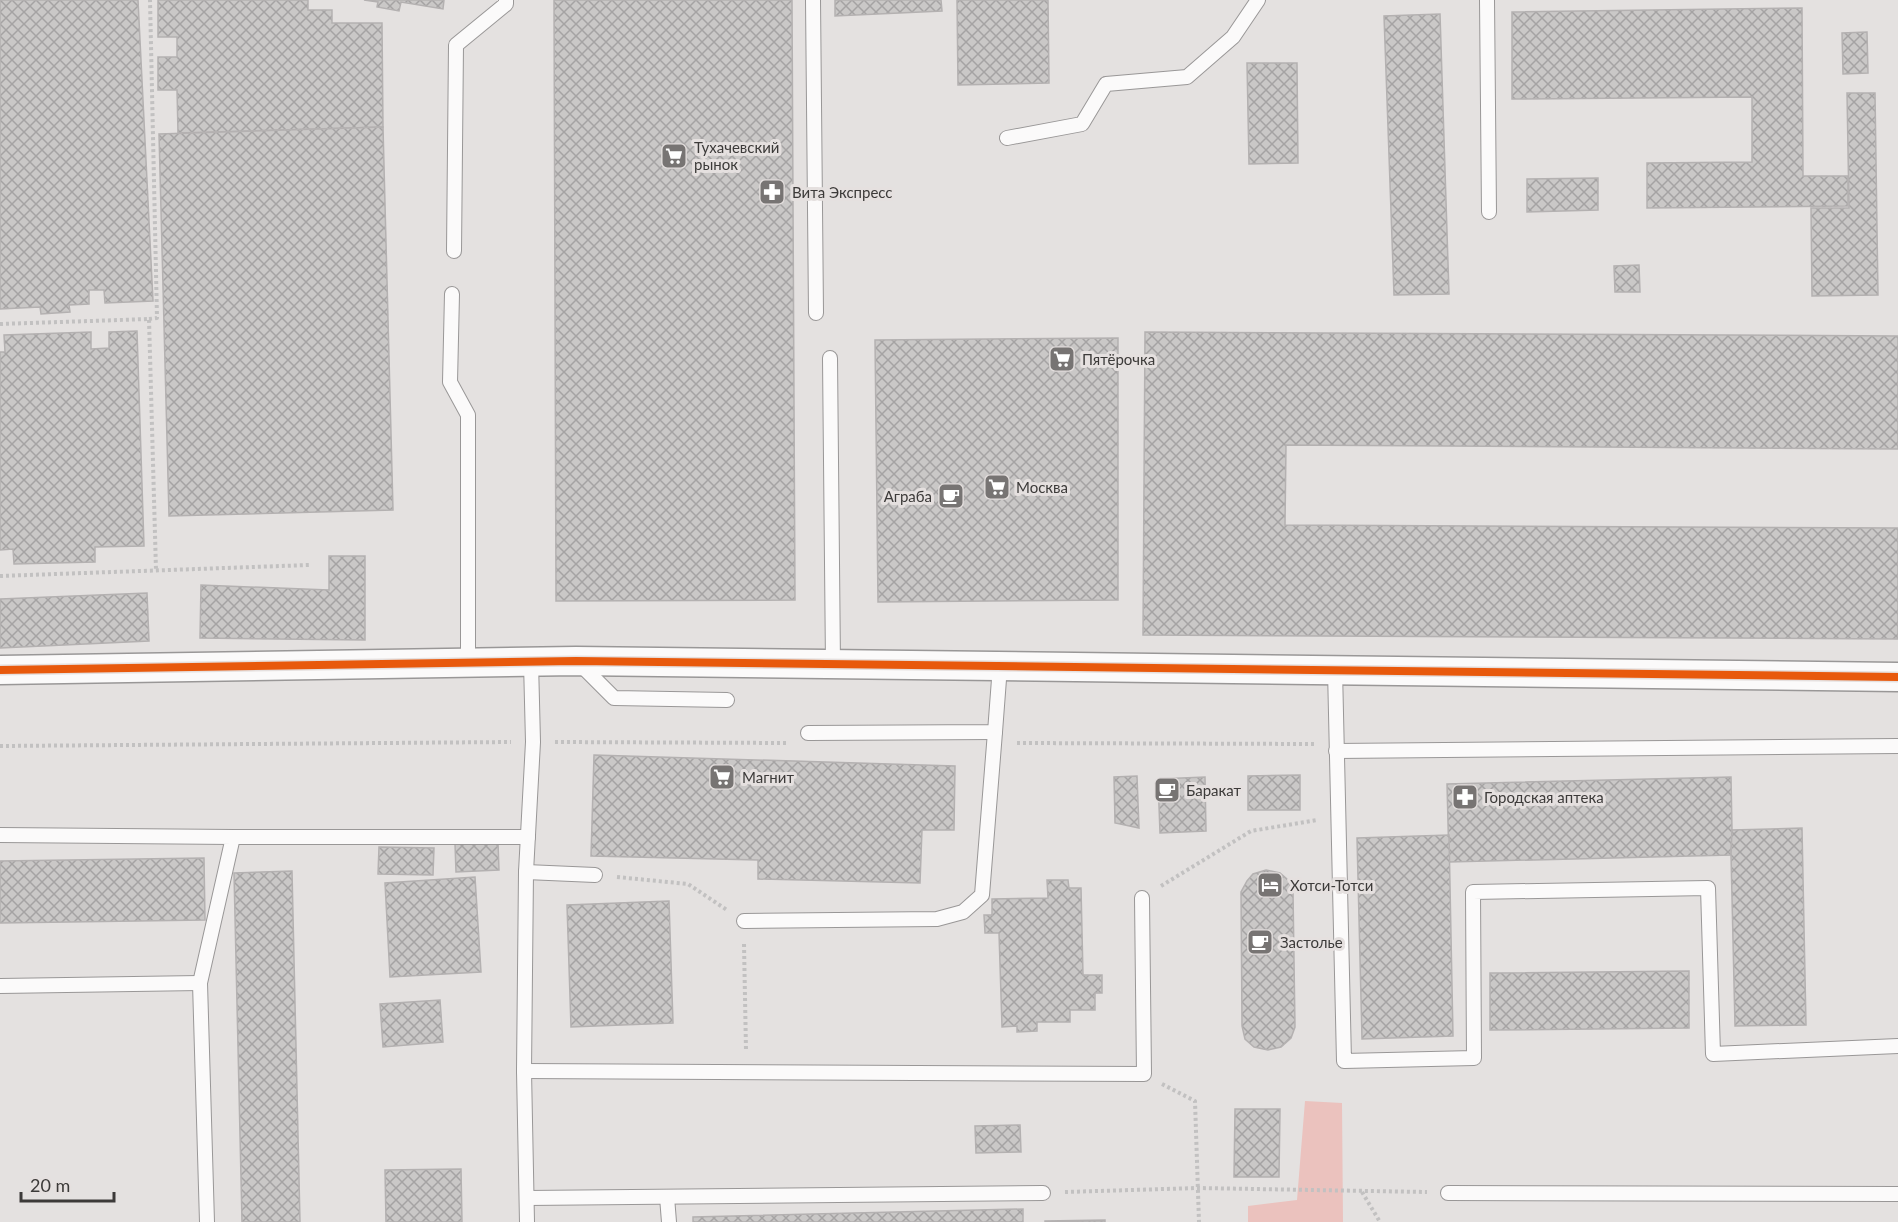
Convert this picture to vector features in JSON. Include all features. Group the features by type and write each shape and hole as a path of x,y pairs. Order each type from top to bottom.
{"street":[{"path":"0,670 576,661 1898,677"}],"lane":[{"path":"454,251 456,45 507,4 506,0"},
{"path":"813,0 816,313"},
{"path":"1007,138 1082,124 1106,84 1187,77 1233,37 1258,0"},
{"path":"1487,0 1489,212"},
{"path":"452,294 450,382 468,415 468,663"},
{"path":"830,358 833,665"},
{"path":"576,661 614,698 727,700"},
{"path":"527,1222 524,1071 526,872 533,742 531,662"},
{"path":"744,921 937,919 963,912 982,895 1000,666"},
{"path":"1335,670 1344,1060 1474,1058 1473,892 1708,888 1713,1054 1898,1046"},
{"path":"808,733 995,732"},
{"path":"1336,752 1898,746"},
{"path":"0,835 528,837"},
{"path":"207,1222 200,983 233,837"},
{"path":"526,872 595,875"},
{"path":"524,1071 1144,1074 1143,898"},
{"path":"0,986 200,983"},
{"path":"527,1198 1040,1193"},
{"path":"1448,1193 1898,1194"},
{"path":"667,1197 669,1222"}],"path":[{"path":"0,324 157,318 150,0"},
{"path":"149,319 156,570"},
{"path":"0,576 309,566"},
{"path":"1143,898 1251,831 1338,816"},
{"path":"595,875 688,884 744,921 746,1072"},
{"path":"1144,1074 1195,1101 1199,1222"},
{"path":"1040,1193 1198,1188 1448,1193"},
{"path":"1361,1191 1380,1222"}],"shaded area":[{"path":"1305,1101 1342,1103 1343,1222 1248,1222 1248,1206 1297,1200"}],"building":[{"path":"0,0 138,0 153,301 105,303 104,290 89,290 89,304 69,305 70,312 41,314 40,307 0,309"},
{"path":"158,0 308,0 308,10 332,10 332,23 382,23 383,127 178,133 177,90 158,90 158,57 177,57 177,37 158,37"},
{"path":"364,0 444,0 443,9 401,2 399,11 377,7 378,2"},
{"name":"Тухачевский рынок","path":"554,0 792,0 795,600 556,601"},
{"path":"835,0 941,0 942,11 835,16"},
{"path":"957,0 1048,0 1049,83 958,85"},
{"path":"1802,8 1803,176 1848,176 1848,206 1647,208 1647,163 1752,162 1752,97 1512,99 1512,12"},
{"path":"1440,14 1449,294 1394,295 1384,16"},
{"path":"1867,32 1868,73 1843,74 1842,33"},
{"path":"1247,63 1297,63 1298,163 1249,164"},
{"path":"1847,93 1875,93 1878,295 1812,296 1811,208 1849,208"},
{"path":"383,127 393,510 169,516 159,134"},
{"path":"1598,178 1598,210 1527,212 1527,179"},
{"path":"1639,265 1640,292 1615,292 1614,266"},
{"path":"137,331 144,546 95,547 95,562 14,564 13,549 0,550 0,352 5,352 4,335 91,332 91,349 109,348 109,332"},
{"path":"1145,332 1898,336 1898,449 1286,445 1285,525 1898,528 1898,639 1143,635"},
{"name":"Москва","path":"1118,338 1118,600 878,602 875,340"},
{"path":"329,556 365,556 365,640 200,638 201,585 329,590"},
{"path":"147,593 149,641 0,648 0,599"},
{"path":"594,755 955,766 954,830 922,830 920,883 758,879 758,860 591,856"},
{"path":"1300,775 1300,810 1248,810 1248,776"},
{"path":"1137,776 1139,828 1115,823 1114,777"},
{"path":"1205,777 1206,831 1160,833 1158,779"},
{"path":"1731,777 1731,855 1449,862 1447,784"},
{"path":"1802,828 1806,1025 1735,1026 1732,830"},
{"path":"1449,835 1453,1036 1362,1039 1357,838"},
{"path":"498,842 499,870 456,872 455,844"},
{"path":"379,847 434,848 433,875 378,874"},
{"path":"204,858 205,920 0,923 0,861"},
{"path":"1266,870 1280,873 1288,880 1293,892 1295,1027 1291,1038 1281,1047 1268,1050 1254,1047 1245,1039 1242,1026 1241,892 1253,874"},
{"path":"292,871 300,1222 242,1222 234,873"},
{"path":"475,877 481,972 390,977 385,883"},
{"path":"1047,880 1068,880 1069,888 1081,888 1083,975 1102,975 1102,993 1095,993 1095,1010 1070,1010 1070,1022 1037,1022 1037,1031 1017,1032 1017,1026 1002,1027 999,933 985,933 984,915 992,915 992,899 1048,898"},
{"path":"669,901 673,1023 571,1027 567,905"},
{"path":"1689,971 1689,1028 1490,1030 1490,973"},
{"path":"440,1000 443,1042 383,1047 380,1004"},
{"path":"1235,1109 1280,1109 1279,1177 1234,1177"},
{"path":"1020,1125 1021,1152 976,1153 975,1126"},
{"path":"461,1169 462,1222 386,1222 385,1170"},
{"path":"1023,1209 1023,1222 693,1222 693,1217"},
{"path":"1105,1220 1105,1222 1045,1222 1045,1221"}],"cycle path":[{"path":"0,670 576,661 1898,677"}],"place":[{"name":"Тухачевский рынок","path":"674,156"},
{"name":"Вита Экспресс","path":"772,192"},
{"name":"Пятёрочка","path":"1062,359"},
{"name":"Москва","path":"997,487"},
{"name":"Аграба","path":"951,496"},
{"name":"Магнит","path":"722,777"},
{"name":"Баракат","path":"1167,790"},
{"name":"Городская аптека","path":"1465,797"},
{"name":"Хотси-Тотси","path":"1270,885"},
{"name":"Застолье","path":"1260,942"}]}
